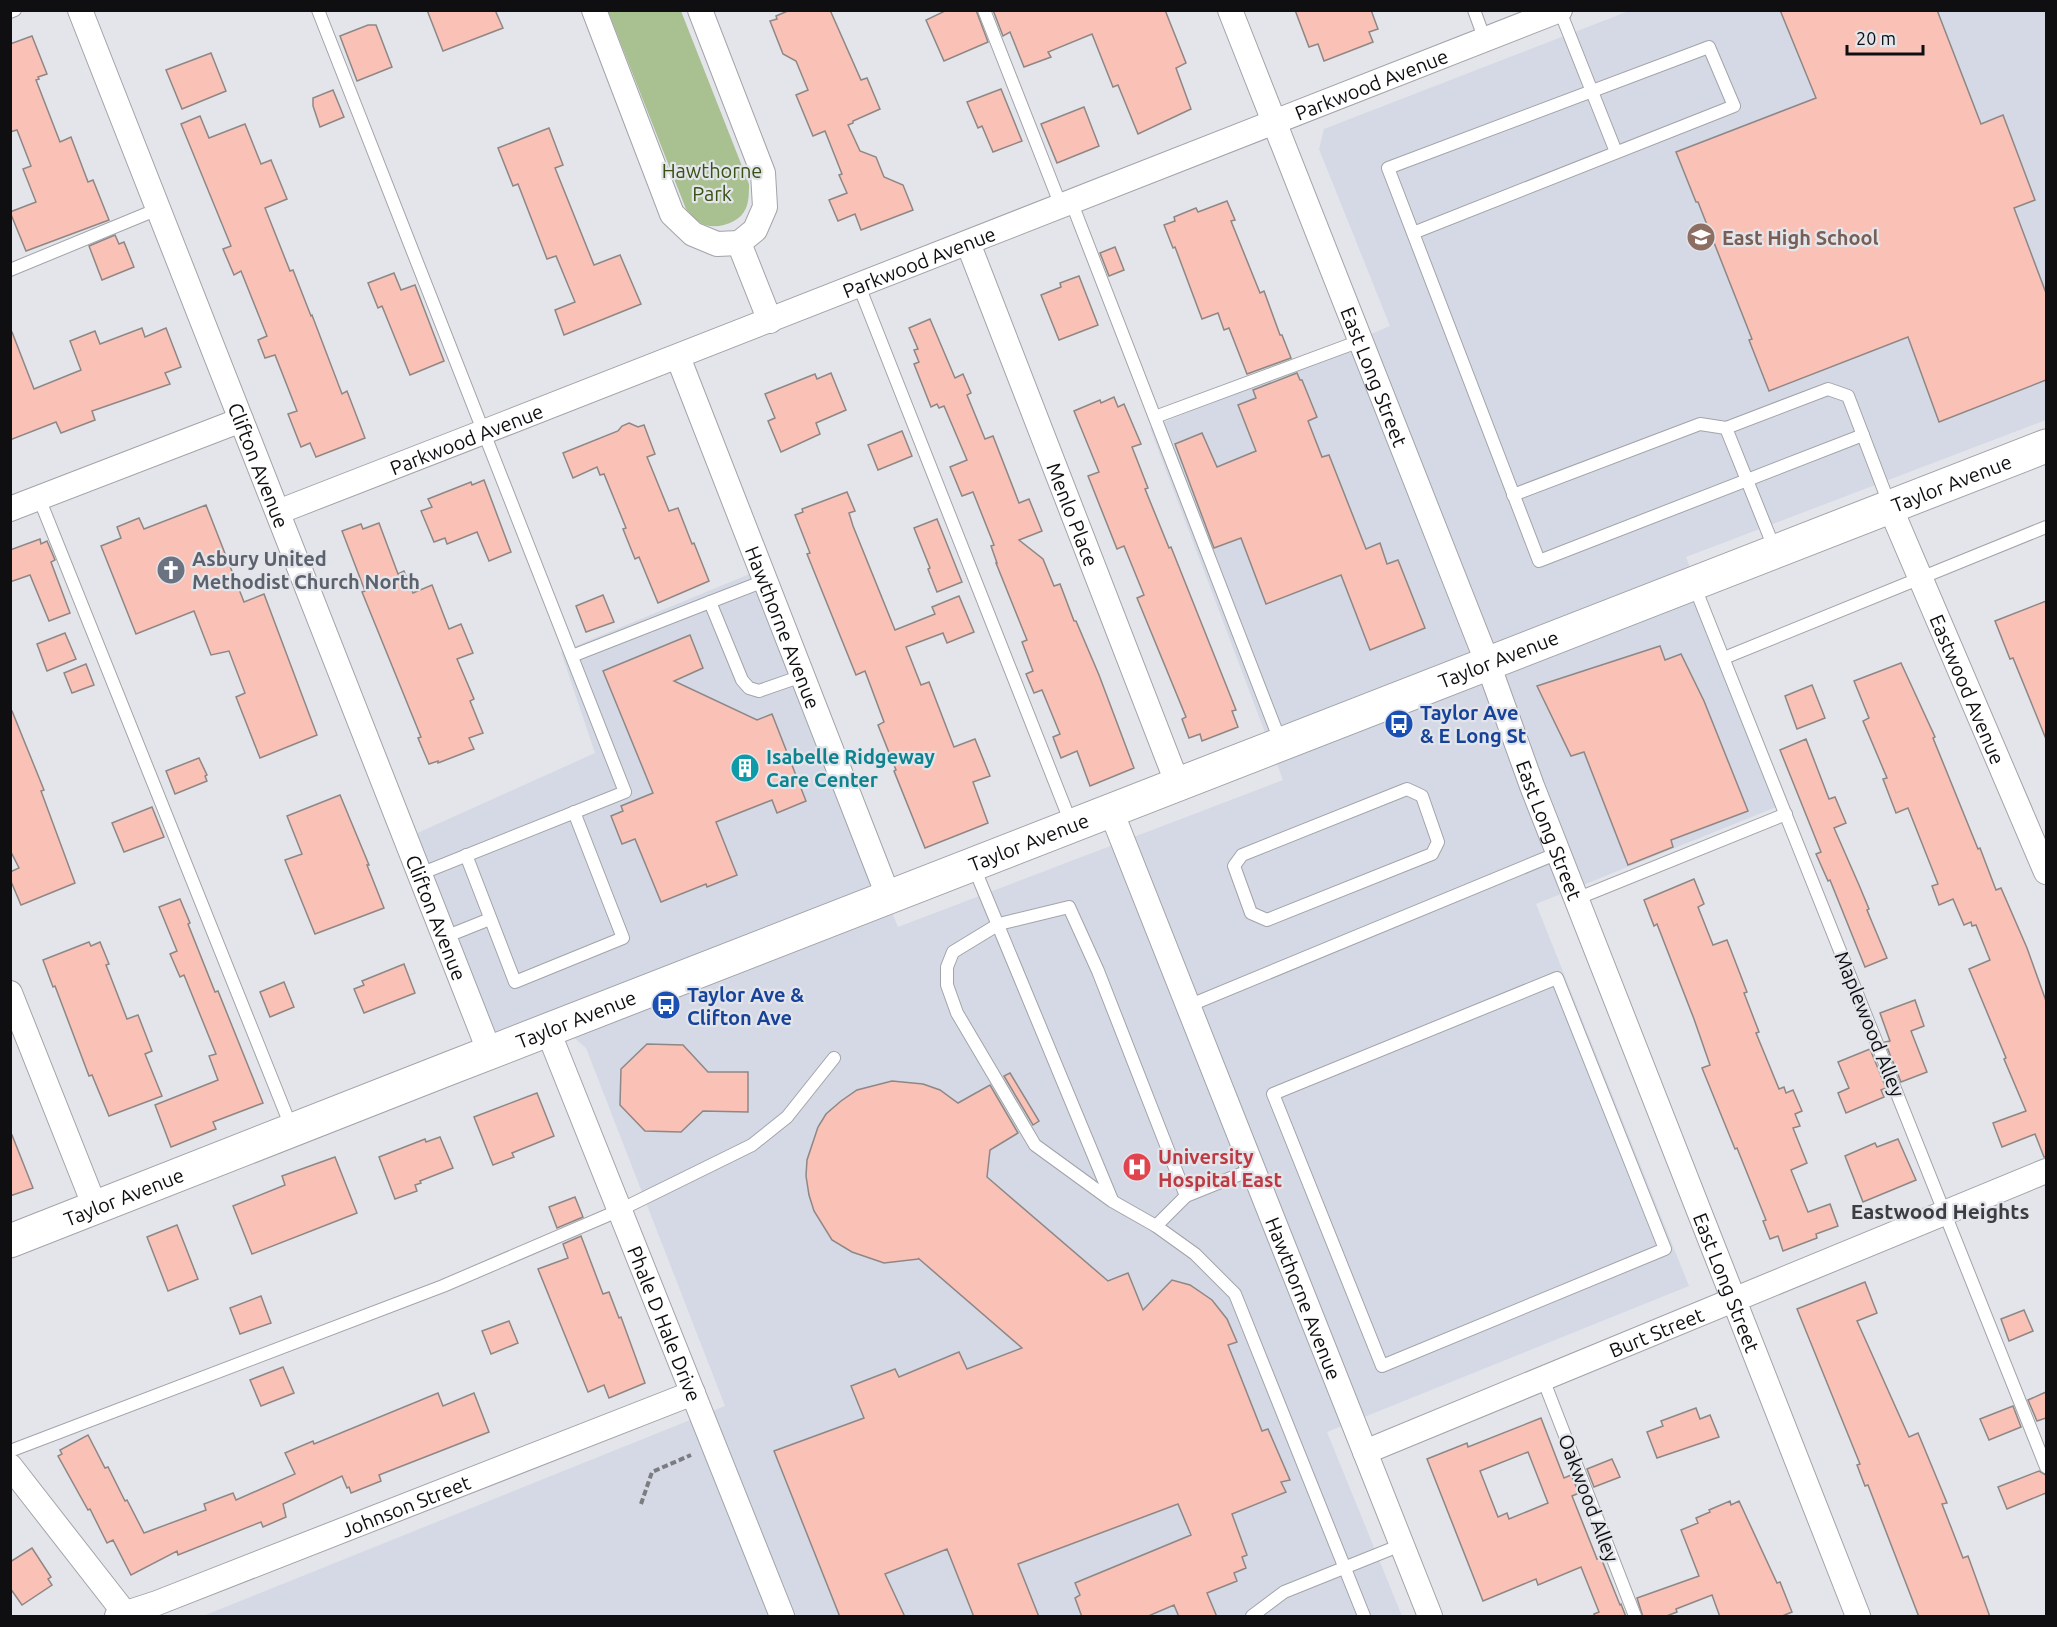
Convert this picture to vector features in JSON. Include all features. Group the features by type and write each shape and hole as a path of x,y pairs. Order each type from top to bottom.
{"main road":[{"name":"Taylor Avenue","path":"10,1240 2046,446"}],"street":[{"name":"Clifton Avenue","path":"80,10 490,1053"},
{"path":"594,10 672,214 693,234 717,244 739,243 755,230 765,207 763,173 700,10"},
{"name":"East Long Street","path":"1230,10 1488,664 1558,853 1858,1617"},
{"name":"Parkwood Avenue","path":"278,512 1560,11"},
{"path":"739,243 770,321"},
{"name":"Menlo Place","path":"968,243 1178,785"},
{"name":"Hawthorne Avenue","path":"678,357 889,898"},
{"path":"10,509 241,420"},
{"name":"Eastwood Avenue","path":"1890,507 2046,872"},
{"name":"Hawthorne Avenue","path":"1111,811 1430,1617"},
{"path":"10,993 95,1207"},
{"name":"Phale D Hale Drive","path":"548,1031 782,1617"},
{"name":"Burt Street","path":"1365,1452 2046,1171"},
{"name":"Johnson Street","path":"123,1616 693,1393"},
{"path":"10,1466 123,1616"}],"lane":[{"path":"10,12 15,10"},
{"path":"318,10 625,792 420,874"},
{"path":"984,10 1155,417 1281,745"},
{"path":"1474,10 1485,40"},
{"path":"1560,11 1616,152"},
{"path":"1413,233 1734,106 1709,47 1388,168 1539,561 1863,435"},
{"path":"10,270 158,208"},
{"path":"859,286 1072,826"},
{"path":"1155,417 1360,341"},
{"path":"1513,495 1700,424 1726,428 1828,389 1848,396 1890,507"},
{"path":"1726,428 1775,551"},
{"path":"39,498 292,1130"},
{"path":"1724,658 2046,527"},
{"path":"572,656 764,581"},
{"name":"Maplewood Alley","path":"1693,582 2046,1467"},
{"path":"710,602 742,680 749,688 759,691 802,676"},
{"path":"1407,789 1422,796 1438,842 1431,854 1348,888 1267,920 1251,913 1234,866 1242,855 1407,789"},
{"path":"466,855 515,982 623,938 574,812"},
{"path":"1576,899 1786,814"},
{"path":"1188,1006 1558,853"},
{"path":"974,865 1112,1201"},
{"path":"1186,1196 1098,971 1069,907 999,924 953,952 947,967 947,985 957,1013 1035,1146 1112,1201 1156,1226 1195,1254 1235,1294 1364,1617"},
{"path":"445,937 490,920"},
{"path":"1557,978 1665,1249 1523,1308 1382,1366 1273,1094 1557,978"},
{"path":"10,1451 443,1286 620,1210 752,1145 786,1117 834,1059"},
{"path":"1156,1226 1186,1196 1253,1169"},
{"name":"Oakwood Alley","path":"1543,1378 1635,1617"},
{"path":"1252,1617 1284,1592 1401,1545"}],"path":[{"path":"641,1504 652,1472 713,1446"}],"shaded area":[{"path":"1629,11 2046,11 2046,420 1686,557 1781,805 1536,904 1689,1286 1327,1432 1402,1616 203,1616 725,1406 586,1048 554,1020 497,1042 413,835 595,753 561,652 752,573 898,927 1283,780 1150,428 1390,326 1319,149 1324,129"}],"green space":[{"name":"Hawthorne Park","path":"608,11 681,11 749,184 746,208 739,218 728,224 705,225 686,209"}],"building":[{"path":"427,10 495,10 503,28 443,51"},
{"path":"790,10 830,10 861,80 867,78 880,109 848,125 860,151 876,157 884,177 903,185 913,210 861,230 855,214 838,221 829,200 847,193 839,175 842,174 825,131 813,136 796,95 808,90 796,61 783,54 770,21"},
{"path":"947,10 976,10 988,42 944,61 926,20"},
{"path":"993,10 1165,10 1186,63 1176,68 1191,109 1138,134 1118,85 1113,87 1092,34 1048,52 1051,57 1024,67 1010,32 1003,36"},
{"path":"1295,10 1371,10 1378,29 1369,32 1373,42 1324,61 1318,44 1309,47"},
{"path":"1780,10 1937,10 1981,124 2003,115 2035,200 2014,208 2046,293 2046,380 1939,422 1908,337 1769,391 1749,340 1752,339 1676,152 1816,98"},
{"path":"368,25 376,25 392,67 357,81 340,36"},
{"path":"32,36 47,74 36,80 60,142 71,137 88,182 93,180 109,220 26,251 10,212 36,202 23,169 31,166 17,130 10,132 10,44"},
{"path":"211,53 226,91 182,109 166,70"},
{"path":"1001,89 1022,141 993,152 982,126 978,128 967,102"},
{"path":"333,90 344,117 320,127 313,106 313,98"},
{"path":"1084,107 1099,146 1057,163 1041,124"},
{"path":"200,116 209,138 245,124 261,164 271,160 287,199 265,208 290,271 293,270 312,315 342,394 347,391 365,438 316,457 310,443 301,447 288,414 297,411 275,355 265,358 258,340 267,336 241,271 234,275 223,249 231,246 181,124"},
{"path":"549,128 563,165 555,168 594,265 620,255 641,304 564,335 555,310 575,302 556,256 547,259 518,184 513,186 498,148"},
{"path":"1227,201 1235,220 1231,221 1260,293 1264,291 1291,358 1247,374 1229,328 1224,330 1218,313 1202,319 1175,247 1173,248 1164,225 1175,221 1174,217 1196,208 1198,212"},
{"path":"115,235 119,244 124,242 134,267 102,280 89,246"},
{"path":"1115,247 1124,270 1109,276 1100,253"},
{"path":"394,273 401,290 415,285 444,361 410,375 382,306 378,308 368,283"},
{"path":"1079,276 1098,325 1059,340 1041,295 1061,287 1060,283"},
{"path":"930,319 955,378 963,374 971,393 967,395 985,439 993,436 1019,503 1029,499 1042,531 1019,540 1043,559 1054,586 1060,584 1099,675 1134,768 1090,786 1077,751 1061,758 1053,737 1060,734 1042,690 1034,693 1026,674 1033,671 1022,642 1027,640 996,563 991,546 994,545 973,492 962,496 950,467 967,460 944,406 939,408 937,404 931,407 914,364 919,362 914,350 918,349 909,328"},
{"path":"142,328 145,337 166,328 181,367 165,373 170,384 92,411 95,420 61,433 56,422 10,440 10,332 12,332 34,389 81,370 70,341 95,331 100,344"},
{"path":"831,373 846,410 816,423 820,434 781,452 768,421 775,418 765,394 815,374 817,379"},
{"path":"1297,373 1317,417 1308,421 1322,457 1329,455 1366,549 1380,543 1387,564 1398,560 1425,628 1370,650 1341,575 1266,604 1241,538 1214,548 1175,444 1202,433 1217,467 1256,451 1238,405 1256,398 1253,390"},
{"path":"1114,397 1118,407 1124,404 1141,444 1132,447 1148,488 1145,489 1169,548 1171,547 1236,710 1232,711 1238,727 1202,741 1200,734 1189,738 1182,719 1186,717 1137,598 1144,595 1124,546 1117,549 1088,476 1099,472 1074,411"},
{"path":"629,423 638,427 644,425 655,454 647,457 669,511 678,508 709,581 658,603 639,557 635,559 623,529 626,528 604,474 600,475 597,467 573,478 563,453 618,431"},
{"path":"902,431 912,456 878,470 868,445"},
{"path":"484,480 511,552 489,561 477,532 447,544 445,538 434,542 421,511 432,507 428,499 471,482 472,485"},
{"path":"847,492 855,511 849,513 853,526 895,630 935,614 932,607 959,596 974,632 947,643 943,633 906,647 921,685 929,682 954,747 975,739 990,776 973,782 988,823 925,848 878,725 884,722 865,671 856,675 807,554 810,553 795,515 803,512 802,509"},
{"path":"206,505 244,602 264,594 317,735 260,758 236,697 245,693 229,651 211,655 194,611 136,634 101,546 121,538 117,527 139,518 144,529"},
{"path":"937,519 962,582 937,592 914,528"},
{"path":"379,523 398,574 404,571 413,593 432,585 449,629 461,624 473,653 457,659 474,699 470,701 483,733 469,738 474,749 438,763 438,761 429,764 418,738 421,737 362,592 365,591 342,531 361,524 363,529"},
{"path":"40,539 41,544 47,541 55,560 51,562 70,613 49,621 30,575 10,582 10,550"},
{"path":"603,595 614,622 586,632 576,606"},
{"path":"2046,601 2046,739 2013,658 2010,659 1995,621"},
{"path":"65,633 76,659 47,671 37,644"},
{"name":"Isabelle Ridgeway Care Center","path":"690,635 703,668 674,681 757,720 772,714 806,801 777,813 772,800 716,822 737,875 707,887 706,884 661,902 635,839 622,844 611,816 623,811 621,806 653,793 603,671"},
{"path":"1660,646 1665,660 1681,654 1704,701 1748,811 1671,840 1673,847 1628,865 1584,752 1571,756 1537,686"},
{"path":"1901,663 1935,737 1933,738 1996,890 2001,888 2027,948 2046,1001 2046,1157 2044,1157 2035,1134 2002,1147 1993,1123 2026,1111 1969,969 1990,960 1976,925 1972,926 1971,922 1964,925 1953,899 1939,905 1932,886 1938,884 1908,808 1896,813 1883,779 1887,778 1863,721 1869,718 1854,681"},
{"path":"86,664 94,685 72,693 64,673"},
{"path":"1812,685 1825,718 1797,729 1785,696"},
{"path":"10,711 12,711 44,790 41,791 75,883 21,905 10,879 10,872 19,868 10,850"},
{"path":"1806,739 1829,799 1835,797 1846,823 1834,828 1869,909 1867,910 1887,958 1865,967 1830,880 1828,881 1816,854 1821,852 1780,750"},
{"path":"199,758 207,775 205,776 207,781 175,794 166,771"},
{"path":"340,795 384,908 315,934 285,860 302,854 287,816"},
{"path":"152,807 164,837 124,852 112,823"},
{"path":"1694,879 1704,904 1698,907 1713,945 1727,940 1747,992 1744,993 1759,1032 1756,1033 1779,1089 1784,1087 1786,1093 1793,1090 1802,1111 1795,1114 1800,1126 1793,1128 1807,1163 1791,1170 1808,1212 1830,1204 1838,1226 1816,1234 1817,1238 1783,1251 1778,1236 1770,1239 1763,1221 1766,1220 1702,1068 1710,1065 1657,924 1654,926 1644,900"},
{"path":"180,899 215,992 218,991 263,1103 213,1122 216,1129 171,1147 155,1105 218,1080 209,1056 216,1054 184,975 180,977 170,954 177,951 159,907"},
{"path":"89,942 91,946 100,942 109,964 106,965 127,1019 138,1015 152,1051 145,1054 162,1096 109,1116 92,1075 89,1076 43,960"},
{"path":"404,964 415,993 364,1013 354,989 364,985 362,981"},
{"path":"284,982 294,1007 270,1017 260,992"},
{"path":"1915,1000 1924,1026 1911,1031 1927,1072 1901,1082 1885,1042 1890,1041 1880,1013"},
{"path":"647,1044 683,1045 708,1072 748,1072 748,1112 703,1111 681,1132 645,1131 620,1105 621,1069"},
{"path":"1870,1049 1886,1088 1881,1090 1884,1097 1846,1113 1838,1093 1849,1088 1838,1062"},
{"path":"1010,1073 1039,1121 1033,1125 1004,1076"},
{"path":"892,1081 923,1084 940,1090 958,1103 990,1085 1018,1133 990,1150 987,1177 1108,1281 1128,1273 1143,1310 1172,1280 1190,1285 1212,1300 1227,1319 1237,1342 1228,1345 1262,1431 1268,1429 1290,1480 1281,1482 1286,1492 1232,1514 1247,1555 1242,1557 1246,1568 1234,1573 1237,1581 1207,1593 1217,1617 1179,1617 1174,1605 1146,1617 1082,1617 1075,1598 1080,1595 1075,1583 1191,1535 1178,1504 1018,1564 1039,1617 974,1617 947,1549 885,1574 905,1617 840,1617 774,1451 864,1418 851,1386 895,1369 899,1377 959,1352 967,1369 1022,1348 918,1258 884,1263 852,1252 832,1240 814,1211 806,1176 807,1160 818,1127 826,1114 857,1090"},
{"path":"537,1093 554,1136 512,1153 514,1157 493,1165 474,1117"},
{"path":"10,1135 12,1135 33,1188 10,1196"},
{"path":"440,1137 453,1168 420,1181 421,1183 415,1185 417,1191 395,1199 379,1157 425,1139 426,1142"},
{"path":"1898,1139 1916,1180 1863,1202 1845,1156 1875,1143 1877,1147"},
{"path":"335,1157 357,1213 252,1254 233,1206 285,1185 282,1176"},
{"path":"575,1197 583,1217 557,1228 549,1207"},
{"path":"177,1225 198,1279 168,1291 147,1237"},
{"path":"581,1236 603,1294 609,1292 619,1318 621,1317 645,1383 609,1398 604,1385 588,1392 538,1269 568,1258 563,1244"},
{"path":"1865,1282 1877,1313 1857,1321 1909,1437 1918,1433 1947,1503 1942,1504 1963,1558 1968,1556 1990,1617 1919,1617 1868,1485 1865,1486 1857,1465 1860,1464 1797,1309"},
{"path":"261,1296 271,1323 240,1334 230,1308"},
{"path":"2024,1310 2033,1331 2009,1341 2001,1319"},
{"path":"509,1321 518,1343 491,1354 482,1331"},
{"path":"283,1367 294,1393 261,1406 250,1380"},
{"path":"2046,1392 2046,1418 2037,1421 2028,1400"},
{"path":"438,1393 443,1406 474,1393 489,1432 379,1475 381,1481 351,1493 342,1476 283,1504 286,1517 263,1527 261,1522 178,1555 177,1551 131,1575 113,1540 107,1543 90,1509 88,1510 58,1456 62,1454 60,1450 88,1435 144,1533 206,1510 204,1504 233,1493 236,1500 295,1474 285,1453 313,1441 314,1444"},
{"path":"2013,1406 2021,1427 1989,1440 1980,1419"},
{"path":"1696,1408 1700,1419 1710,1415 1719,1437 1657,1458 1647,1432 1663,1426 1661,1421"},
{"path":"1541,1418 1564,1478 1571,1475 1579,1493 1572,1496 1597,1559 1601,1558 1626,1617 1594,1617 1594,1614 1599,1612 1581,1567 1538,1585 1536,1579 1483,1601 1427,1459 1467,1443 1468,1447","holes":["1528,1452 1548,1503 1509,1519 1507,1513 1498,1517 1480,1471"]},
{"path":"1612,1459 1620,1477 1594,1487 1587,1469"},
{"path":"2039,1471 2046,1475 2046,1493 2007,1509 1998,1487"},
{"path":"1730,1501 1731,1505 1739,1501 1777,1583 1780,1582 1792,1612 1780,1617 1720,1617 1712,1595 1676,1609 1677,1612 1664,1617 1643,1617 1637,1598 1699,1576 1681,1530 1698,1523 1696,1518 1710,1512 1709,1510"},
{"path":"32,1548 51,1577 48,1579 52,1585 22,1605 10,1588 10,1562"}],"place":[{"name":"East High School","path":"1701,237"},
{"name":"Asbury United Methodist Church North","path":"171,570"},
{"name":"Taylor Ave & E Long St","path":"1399,724"},
{"name":"Isabelle Ridgeway Care Center","path":"745,768"},
{"name":"Taylor Ave & Clifton Ave","path":"666,1005"},
{"name":"University Hospital East","path":"1137,1167"}],"district":[{"name":"Eastwood Heights","path":"1940,1211"}]}
